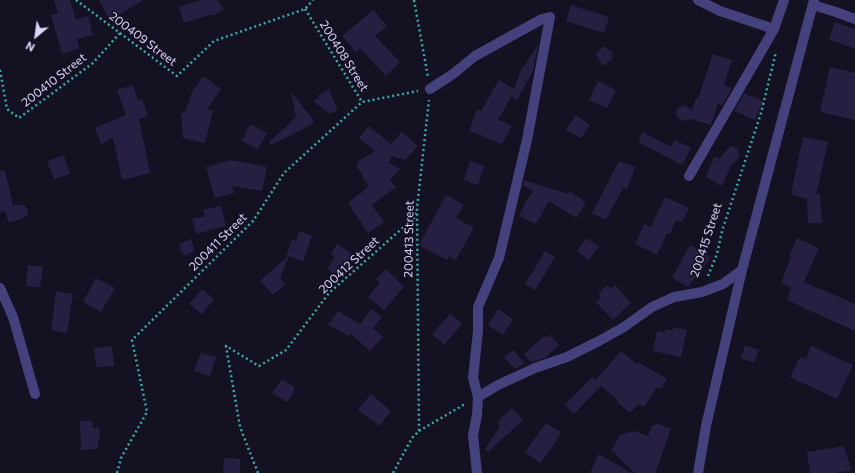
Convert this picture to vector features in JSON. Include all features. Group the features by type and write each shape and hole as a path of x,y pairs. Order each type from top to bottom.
{"street":[{"path":"698,0 720,11 774,29"},
{"path":"689,176 774,29 784,0"},
{"path":"698,473 706,426 742,270 813,3 855,19"},
{"path":"430,89 453,74 475,56 542,19 550,17 527,140 498,258 478,307 478,331 473,378 478,397 477,415 473,435 477,473"},
{"path":"702,292 723,284 742,270"},
{"path":"0,288 13,317 35,394"},
{"name":"200415 Street","path":"478,397 516,376 535,368 567,358 624,327 652,307 674,296 702,292"}],"path":[{"name":"200409 Street","path":"76,0 177,76 214,41 304,9"},
{"path":"304,9 313,0"},
{"name":"200413 Street","path":"414,0 430,89 417,208 419,431"},
{"name":"200408 Street","path":"304,9 362,102"},
{"name":"200410 Street","path":"0,70 7,109 19,118 93,63 120,33"},
{"name":"200415 Street","path":"702,292 717,254 722,231 761,113 778,44"},
{"path":"362,102 430,89"},
{"name":"200411 Street","path":"117,473 121,458 146,412 132,340 253,221 284,173 362,102"},
{"name":"200412 Street","path":"258,473 240,426 226,346 259,366 286,350 329,293 414,218 417,208"},
{"path":"393,473 412,438 419,431 478,397"}],"building":[{"path":"54,0 70,0 76,20 88,16 93,35 77,39 79,48 62,54 51,15 58,13"},
{"path":"99,0 143,0 110,20"},
{"path":"201,0 218,0 224,9 214,15 208,15 184,23 179,7"},
{"path":"571,5 609,17 604,33 566,21"},
{"path":"373,10 387,26 375,36 400,62 386,76 360,48 356,52 342,36"},
{"path":"835,22 855,29 855,49 829,39"},
{"path":"538,45 533,71 517,100 512,97 513,94 498,120 512,126 502,144 469,131 477,109 481,111 499,80 514,89 521,70"},
{"path":"603,46 612,52 612,60 602,66 596,54"},
{"path":"713,54 732,60 724,85 732,88 722,106 718,104 711,125 691,119 683,121 678,118 676,113 678,108 684,105 692,110 696,98 698,99"},
{"path":"830,67 855,73 855,120 820,112"},
{"path":"203,76 221,89 207,109 213,110 205,143 183,138 181,113 185,113 192,92"},
{"path":"598,81 616,90 607,108 589,100"},
{"path":"133,85 138,101 142,99 148,116 139,119 150,173 122,180 113,138 101,144 95,128 126,115 117,90"},
{"path":"329,90 338,110 330,114 313,101 319,98 318,95"},
{"path":"291,92 314,121 312,122 313,124 271,145 269,142 296,117"},
{"path":"744,93 763,101 755,120 734,111"},
{"path":"576,115 590,125 581,138 566,130"},
{"path":"250,124 267,133 258,149 242,141"},
{"path":"369,126 391,144 402,132 418,146 405,160 392,156 389,163 400,169 390,180 396,187 372,205 384,222 368,233 348,203 369,186 362,178 364,177 357,167 357,162 375,151 359,138"},
{"path":"643,132 671,147 675,140 691,148 682,165 638,142"},
{"path":"803,137 828,142 816,195 820,194 822,223 808,223 807,199 791,194"},
{"path":"731,146 738,149 740,156 731,165 722,186 706,177 714,157 720,159"},
{"path":"64,155 70,174 54,179 47,161"},
{"path":"231,160 267,167 262,191 232,186 234,193 215,198 206,167"},
{"path":"470,161 484,166 478,185 464,180"},
{"path":"619,161 635,167 627,189 623,188 606,220 592,213"},
{"path":"0,171 5,171 13,205 24,205 28,210 27,215 24,218 9,223 5,211 0,212"},
{"path":"524,180 568,194 569,191 586,202 576,218 549,201 536,224 519,216 528,197 530,197 533,191 523,185"},
{"path":"446,195 464,205 456,218 474,228 456,260 449,256 447,260 419,245"},
{"path":"665,197 689,208 682,222 676,220 670,234 667,233 657,255 635,244 644,224 651,227"},
{"path":"221,206 226,226 196,234 192,219 205,216 203,210"},
{"path":"299,231 312,236 303,261 289,256 280,278 285,284 273,295 260,281 288,256 286,255 292,240 296,241"},
{"path":"586,238 599,246 589,260 577,251"},
{"path":"797,238 819,248 804,282 855,304 855,331 787,300 791,287 781,283 791,256 789,256"},
{"path":"191,239 194,248 193,252 186,255 183,254 180,251 180,244"},
{"path":"337,244 355,256 341,278 327,269 335,257 331,254"},
{"path":"690,245 711,257 688,287 672,278"},
{"path":"545,251 555,257 535,290 525,284"},
{"path":"28,265 43,267 40,287 26,286"},
{"path":"386,269 404,287 384,310 368,297 380,283 376,279"},
{"path":"96,278 115,288 101,312 83,302"},
{"path":"607,285 611,289 615,285 631,303 613,320 596,302 601,297 598,294"},
{"path":"202,289 214,299 202,314 189,304"},
{"path":"56,291 73,294 67,333 51,330"},
{"path":"372,309 382,317 373,328 383,337 370,351 351,334 349,336 328,325 338,311 360,324"},
{"path":"498,309 513,319 503,335 488,325"},
{"path":"450,314 462,324 444,345 432,334"},
{"path":"673,327 687,330 681,357 653,351 657,331 665,333 665,329 673,330"},
{"path":"550,335 559,345 545,358 531,362 524,354 544,336 547,338"},
{"path":"745,345 759,350 754,363 741,358"},
{"path":"112,346 114,366 96,367 94,348"},
{"path":"811,346 853,365 837,399 790,377 800,357 806,359"},
{"path":"513,350 525,363 515,369 504,357"},
{"path":"621,351 637,364 638,362 667,379 661,389 657,387 644,407 638,404 630,413 617,402 618,400 601,386 574,414 565,405 592,377 596,380"},
{"path":"201,353 216,357 210,376 194,371"},
{"path":"282,379 294,387 294,392 287,402 272,393"},
{"path":"371,394 391,411 379,426 358,410"},
{"path":"512,408 523,420 488,452 485,449 500,426 497,422"},
{"path":"80,421 92,421 93,428 99,428 100,441 98,441 98,449 81,450"},
{"path":"546,423 561,432 552,448 540,463 525,452"},
{"path":"658,424 671,429 655,473 635,473 611,450 620,435 634,431 648,436 652,425"},
{"path":"844,446 851,470 835,473 810,473 807,452"},
{"path":"599,454 631,473 590,473"},
{"path":"224,458 240,459 240,473 223,473"}]}
